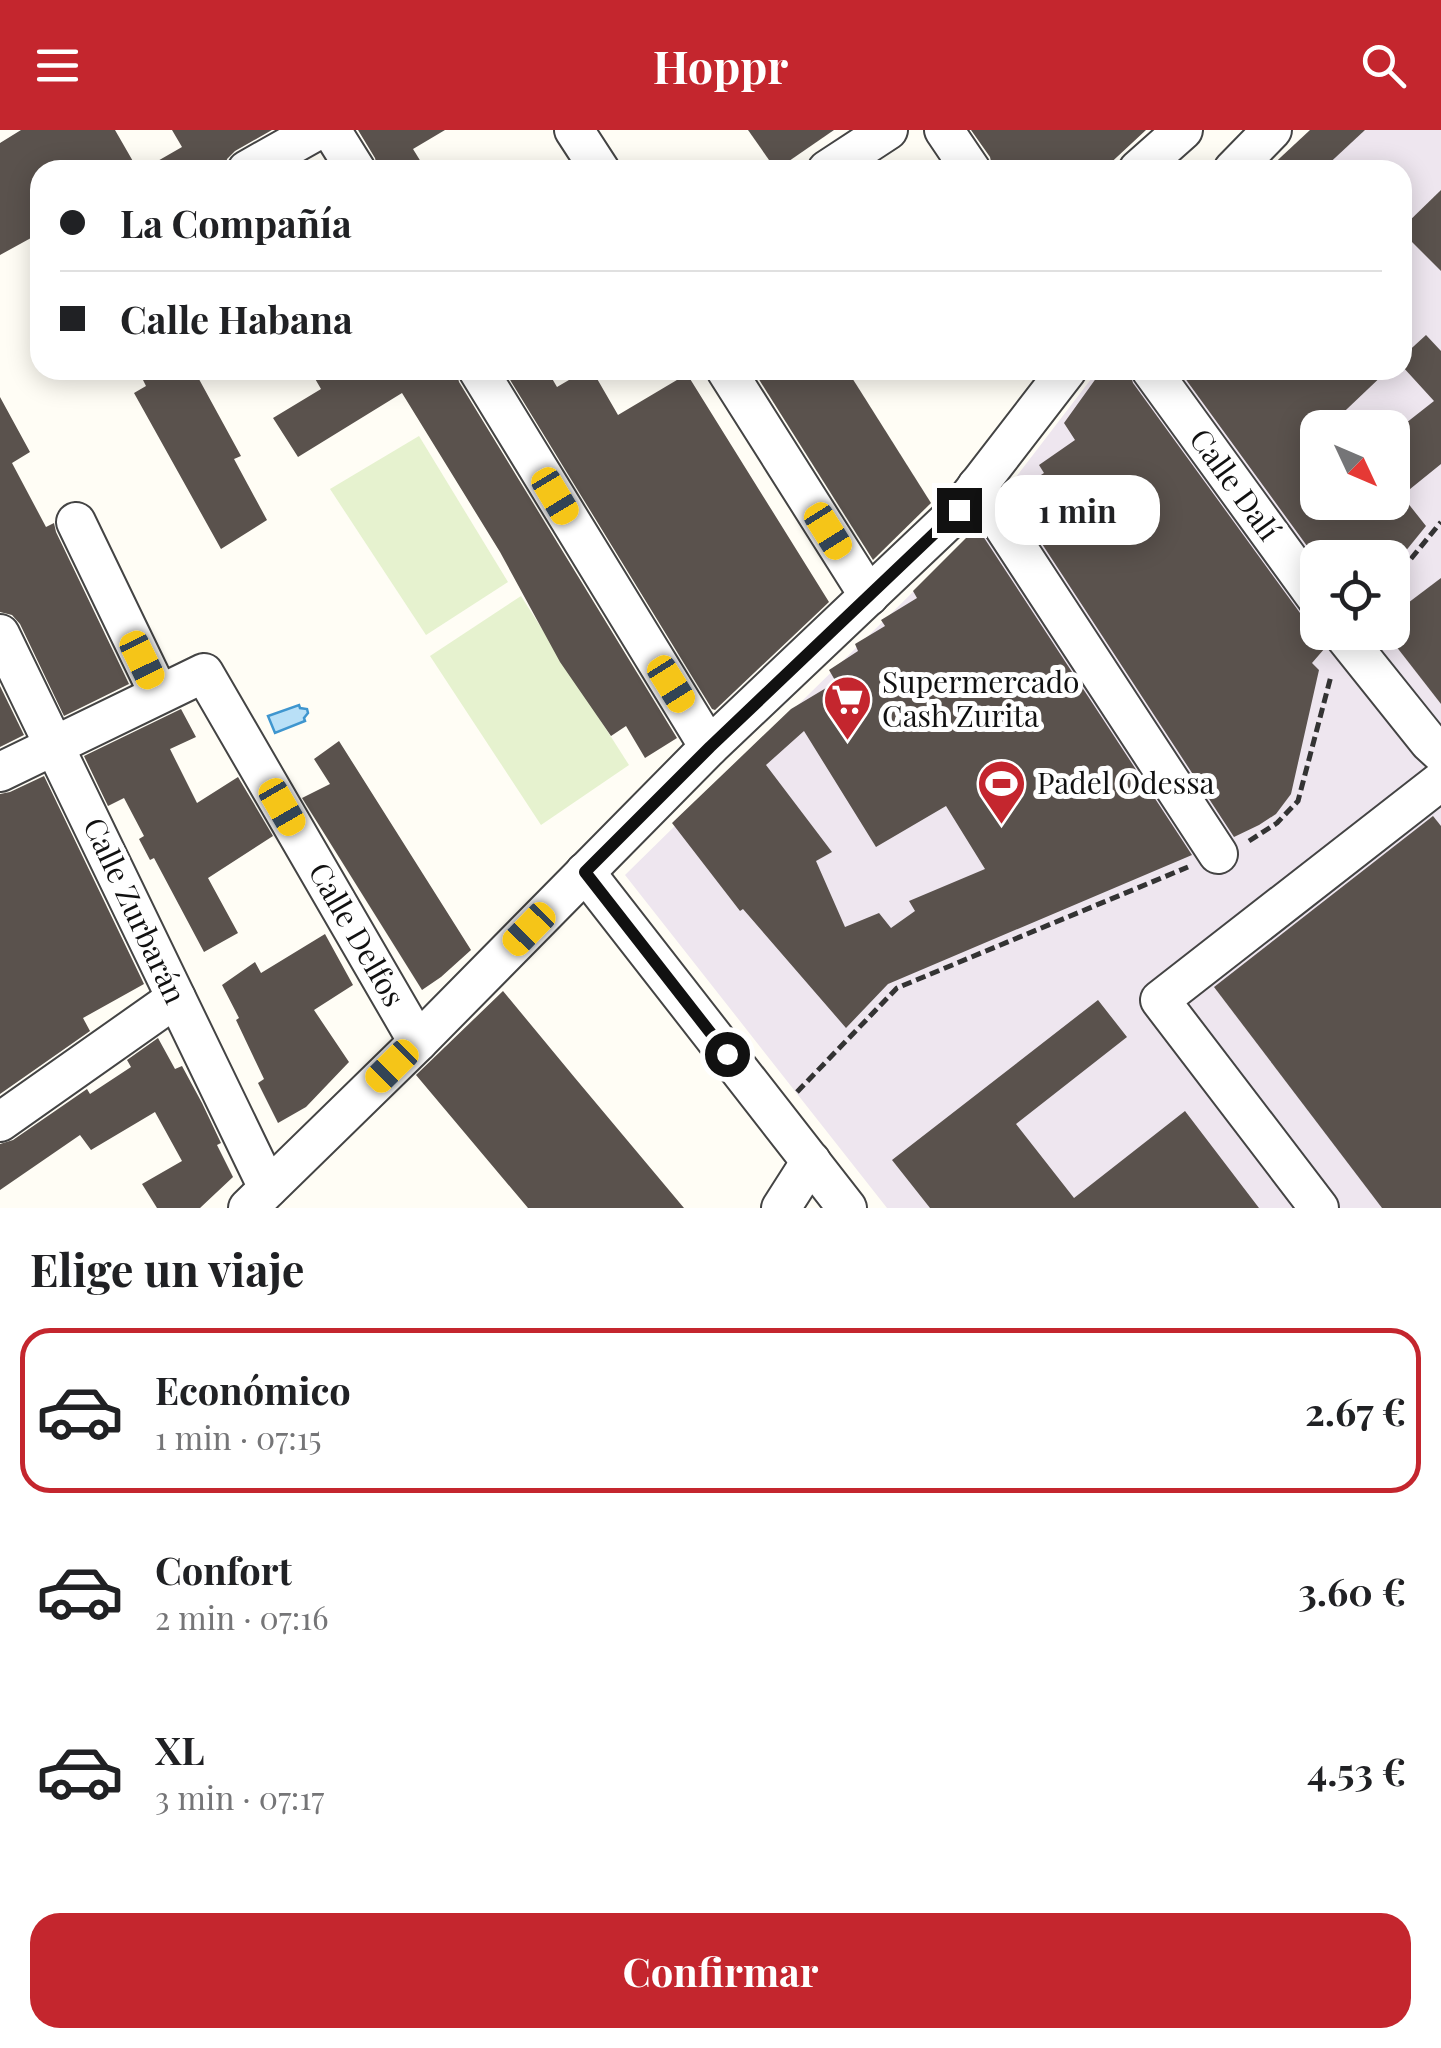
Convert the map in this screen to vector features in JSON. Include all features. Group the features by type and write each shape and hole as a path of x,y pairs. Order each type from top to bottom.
{"street":[{"path":"264,160 318,130"},
{"path":"331,130 350,160"},
{"path":"574,130 594,160"},
{"path":"842,160 888,130"},
{"path":"944,130 965,160"},
{"path":"1149,160 1182,130"},
{"path":"1243,160 1272,130"},
{"path":"484,380 710,747"},
{"path":"732,380 870,596"},
{"path":"258,1198 710,747 959,510 1059,380"},
{"name":"Calle Dalí","path":"1158,380 1300,575"},
{"path":"977,486 1218,854"},
{"path":"0,772 159,694 76,522"},
{"name":"Calle Zurbarán","path":"0,634 176,998 258,1198"},
{"path":"1354,650 1441,753"},
{"name":"Calle Delfos","path":"159,694 204,673 418,1042"},
{"path":"1319,1208 1160,1000 1441,781"},
{"path":"585,872 847,1208"},
{"path":"0,1122 176,998"},
{"path":"781,1208 811,1162"}],"path":[{"path":"1410,560 1441,522"},
{"path":"775,1115 897,988 1256,839 1277,823 1298,800 1339,650"}],"shaded area":[{"path":"1312,130 1441,130 1441,1208 887,1208 625,875 973,533 1090,380 1412,380 1412,160 1280,160"}],"green space":[{"path":"419,436 508,582 426,635 330,489"},
{"path":"521,596 629,765 541,825 430,656"}],"water":[{"path":"299,705 307,709 305,721 275,733 268,716"}],"building":[{"path":"21,130 115,130 132,160 30,160 30,238 0,255 0,143"},
{"path":"172,130 272,130 227,160 159,160 182,147"},
{"path":"358,130 445,130 413,149 420,160 375,158"},
{"path":"748,130 834,130 790,160 769,160"},
{"path":"971,130 1146,130 1114,160 990,157"},
{"path":"1310,130 1365,130 1333,160 1278,160"},
{"path":"1441,190 1441,271 1412,242 1412,218"},
{"path":"1426,335 1441,351 1441,464 1410,489 1410,420 1434,401 1412,377 1412,348"},
{"path":"143,380 199,380 241,456 234,459 267,520 221,549 134,393 146,386"},
{"path":"316,380 458,380 677,738 645,758 626,726 611,736 560,662 500,552 402,393 298,457 273,418 321,389"},
{"path":"510,380 553,380 557,387 569,380 598,380 618,415 677,380 691,380 829,602 712,709"},
{"path":"759,380 853,380 861,392 931,503 873,560"},
{"path":"1095,380 1132,380 1300,613 1300,650 1323,650 1312,663 1319,670 1291,794 1276,814 1234,837 1010,495 1044,473 1039,465 1075,440 1064,423"},
{"path":"1186,380 1377,380 1346,410 1300,410 1300,520 1410,520 1410,506 1426,526 1410,546 1410,540 1303,540"},
{"path":"0,397 30,452 12,463 46,527 54,523 129,684 64,716 20,624 12,615 0,612"},
{"path":"977,527 1192,855 888,984 846,1028 743,909 740,911 672,823 791,709 836,682 829,670 858,651 855,644 885,626 881,620 917,598 913,591","holes":["804,731 876,847 946,806 985,869 909,901 915,911 891,928 879,913 845,927 816,861 832,852 766,765"]},
{"path":"1441,578 1441,704 1399,650 1410,650 1410,601"},
{"path":"0,686 24,735 0,747"},
{"path":"181,709 196,737 170,749 197,803 238,777 273,836 208,878 238,933 204,952 154,858 150,860 139,839 144,836 124,798 108,806 84,756"},
{"path":"339,741 471,950 422,990 302,798 330,784 314,759"},
{"path":"44,776 144,984 83,1018 90,1031 0,1094 0,794"},
{"path":"1433,816 1441,826 1441,1208 1382,1208 1214,987"},
{"path":"325,934 353,985 314,1010 349,1062 306,1107 278,1123 258,1083 264,1079 222,985 255,962 261,973"},
{"path":"503,991 684,1208 528,1208 416,1075"},
{"path":"1098,1000 1127,1037 1016,1124 1074,1198 1185,1111 1259,1208 930,1208 892,1160"},
{"path":"158,1038 175,1069 182,1066 202,1103 233,1177 200,1208 157,1208 142,1184 182,1161 155,1112 91,1150 80,1135 0,1190 0,1144 13,1140 87,1089 90,1094 131,1067 127,1060"}],"place":[{"name":"Supermercado Cash Zurita","path":"847,742"},
{"name":"Padel Odessa","path":"1002,826"}],"route":[{"path":"727,1054 585,872 959,510"}]}
